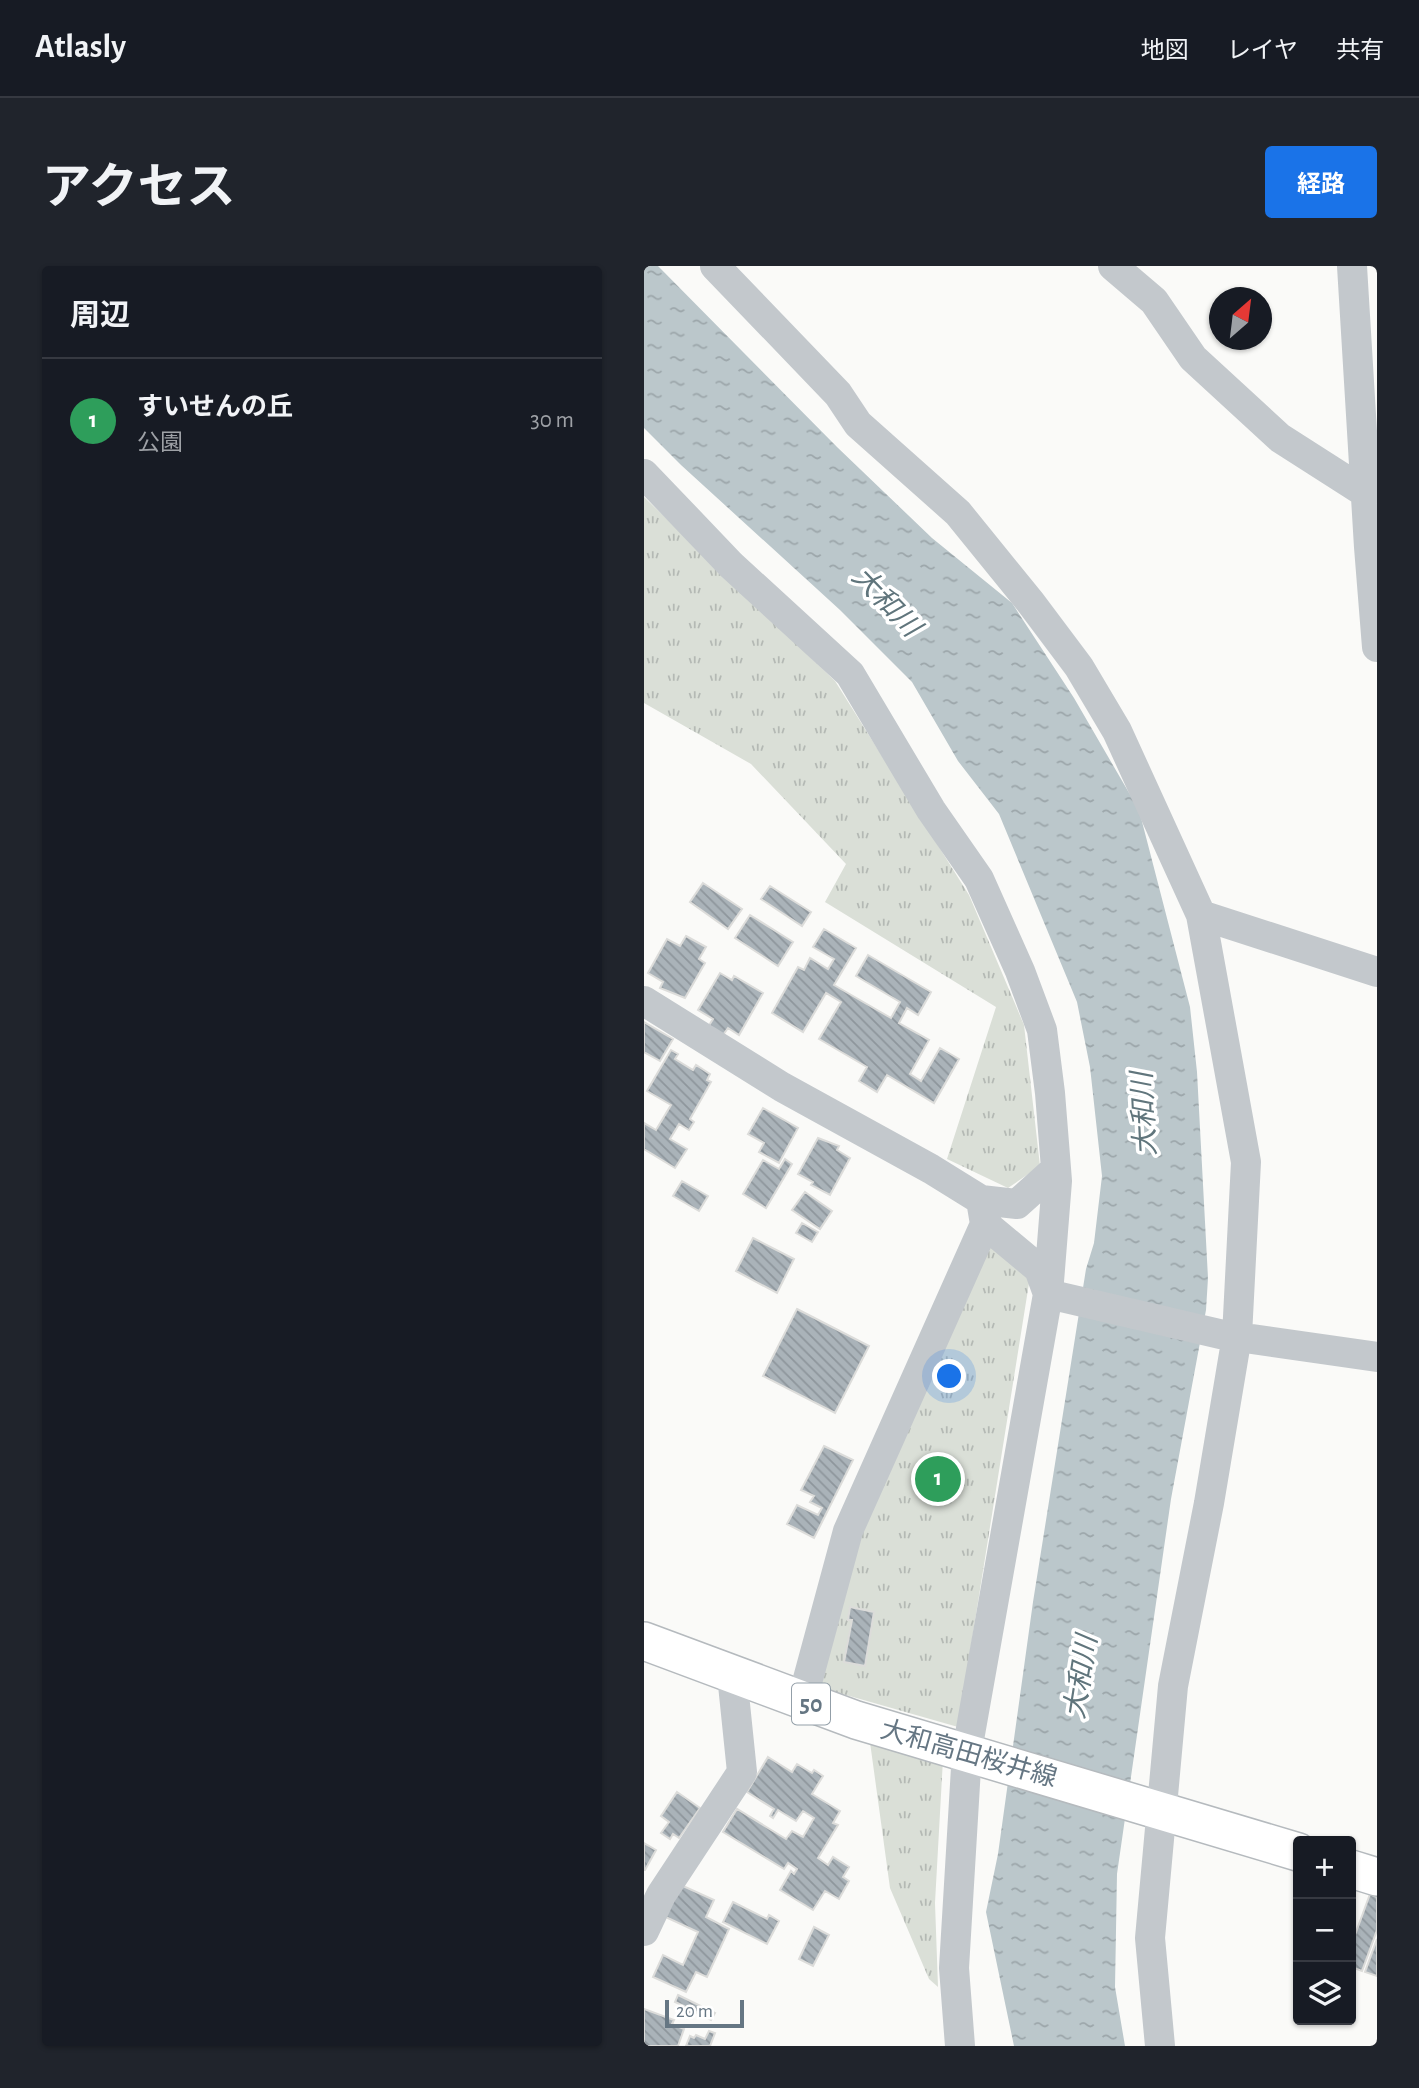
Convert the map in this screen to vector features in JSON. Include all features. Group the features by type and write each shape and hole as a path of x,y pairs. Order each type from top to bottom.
{"main road":[{"name":"大和高田桜井線","path":"644,1641 856,1720 1293,1850"},
{"path":"1356,1871 1377,1877"}],"street":[{"path":"715,266 838,394 858,424 958,513 1079,667 1118,731 1201,915 1246,1162 1231,1336 1209,1503 1173,1686 1155,1808 1150,1938 1160,2046"},
{"path":"1113,266 1154,301 1193,358 1280,438 1366,493"},
{"path":"1352,266 1366,493 1373,549 1377,647"},
{"path":"644,474 731,565 850,674 931,810 979,880 1020,971 1042,1030 1057,1181 1054,1296 974,1754 954,1968 960,2046"},
{"path":"1201,915 1377,972"},
{"path":"644,1001 782,1087 931,1169 983,1212 1039,1269 1054,1296 1231,1336 1377,1357"},
{"path":"983,1212 1017,1204 1056,1169"},
{"path":"802,1701 848,1531 983,1212"},
{"path":"644,1931 661,1895 742,1772 732,1675"}],"green space":[{"path":"644,497 835,681 969,895 1024,1025 1040,1166 1008,1188 947,1159 996,1007 825,902 846,864 751,764 644,703"},
{"path":"981,1237 1030,1277 958,1727 818,1687 856,1533"},
{"path":"869,1735 943,1759 935,1903 938,1987 929,1979 890,1888"}],"water":[{"name":"大和川","path":"644,266 658,266 837,447 932,538 1012,603 1074,698 1139,810 1190,1007 1197,1072 1208,1278 1206,1310 1171,1499 1117,1874 1115,1987 1125,2046 1014,2046 986,1912 998,1854 1033,1602 1086,1269 1094,1243 1102,1176 1090,1067 1077,1002 999,814 958,761 912,682 840,610 644,428"}],"building":[{"path":"703,883 742,909 728,929 690,902"},
{"path":"770,886 811,912 802,926 761,899"},
{"path":"750,915 793,942 778,966 735,938"},
{"path":"824,929 856,948 834,985 891,1018 900,1002 856,976 868,955 931,992 918,1015 907,1008 899,1023 929,1040 910,1074 921,1081 940,1048 959,1059 934,1103 887,1075 877,1092 859,1081 867,1067 819,1039 841,1002 826,993 803,1032 772,1013 798,967 804,970 810,958 828,969 834,959 813,947"},
{"path":"686,936 706,947 699,959 705,963 685,998 660,988 663,982 648,973 667,939 680,946"},
{"path":"720,973 732,980 734,976 763,993 739,1035 728,1028 723,1035 708,1027 713,1019 698,1010"},
{"path":"644,1022 673,1039 660,1061 644,1052"},
{"path":"671,1050 678,1054 675,1059 693,1070 696,1065 710,1074 707,1080 711,1082 690,1119 694,1122 689,1130 679,1124 670,1139 687,1149 675,1168 644,1149 644,1123 656,1130 671,1105 647,1091"},
{"path":"763,1108 798,1128 779,1163 759,1152 764,1143 748,1134"},
{"path":"818,1138 839,1146 837,1150 850,1158 830,1195 798,1174"},
{"path":"785,1159 792,1164 766,1208 743,1194 763,1160 779,1169"},
{"path":"682,1181 708,1196 699,1211 673,1196"},
{"path":"805,1192 832,1211 820,1229 792,1210"},
{"path":"802,1223 818,1232 812,1242 796,1233"},
{"path":"753,1238 794,1259 777,1293 736,1271"},
{"path":"797,1309 869,1346 835,1413 763,1376"},
{"path":"824,1446 853,1460 814,1538 787,1524 797,1505 818,1515 822,1508 810,1502 814,1496 801,1490"},
{"path":"850,1607 874,1612 865,1666 844,1662 852,1620 848,1620"},
{"path":"768,1757 792,1772 797,1764 823,1776 812,1794 840,1811 833,1823 838,1825 818,1858 828,1865 833,1857 849,1867 843,1877 849,1881 839,1899 825,1891 813,1910 780,1890 791,1871 794,1874 797,1869 788,1863 784,1869 723,1832 737,1809 786,1839 792,1831 803,1837 814,1818 803,1811 796,1821 778,1810 773,1818 770,1816 774,1809 747,1792"},
{"path":"677,1792 700,1808 679,1838 673,1834 670,1839 661,1833 669,1822 661,1816"},
{"path":"644,1843 656,1850 645,1870 644,1870"},
{"path":"672,1881 714,1900 706,1917 729,1929 707,1977 696,1972 686,1992 653,1977 663,1955 683,1965 698,1932 657,1913"},
{"path":"1370,1894 1377,1897 1377,1930 1362,1971 1356,1969 1356,1932"},
{"path":"733,1902 767,1919 769,1915 779,1921 767,1944 723,1922"},
{"path":"814,1927 829,1935 813,1966 799,1959"},
{"path":"1377,1939 1377,1976 1365,1972"},
{"path":"678,1995 715,2013 711,2020 694,2011 691,2017 681,2012 684,2006 675,2002"},
{"path":"644,2009 674,2020 672,2024 684,2029 678,2046 644,2046"},
{"path":"709,2031 715,2033 710,2046 686,2046 690,2036 694,2038 696,2035 705,2039"}],"place":[{"name":"すいせんの丘","path":"938,1479"}]}
